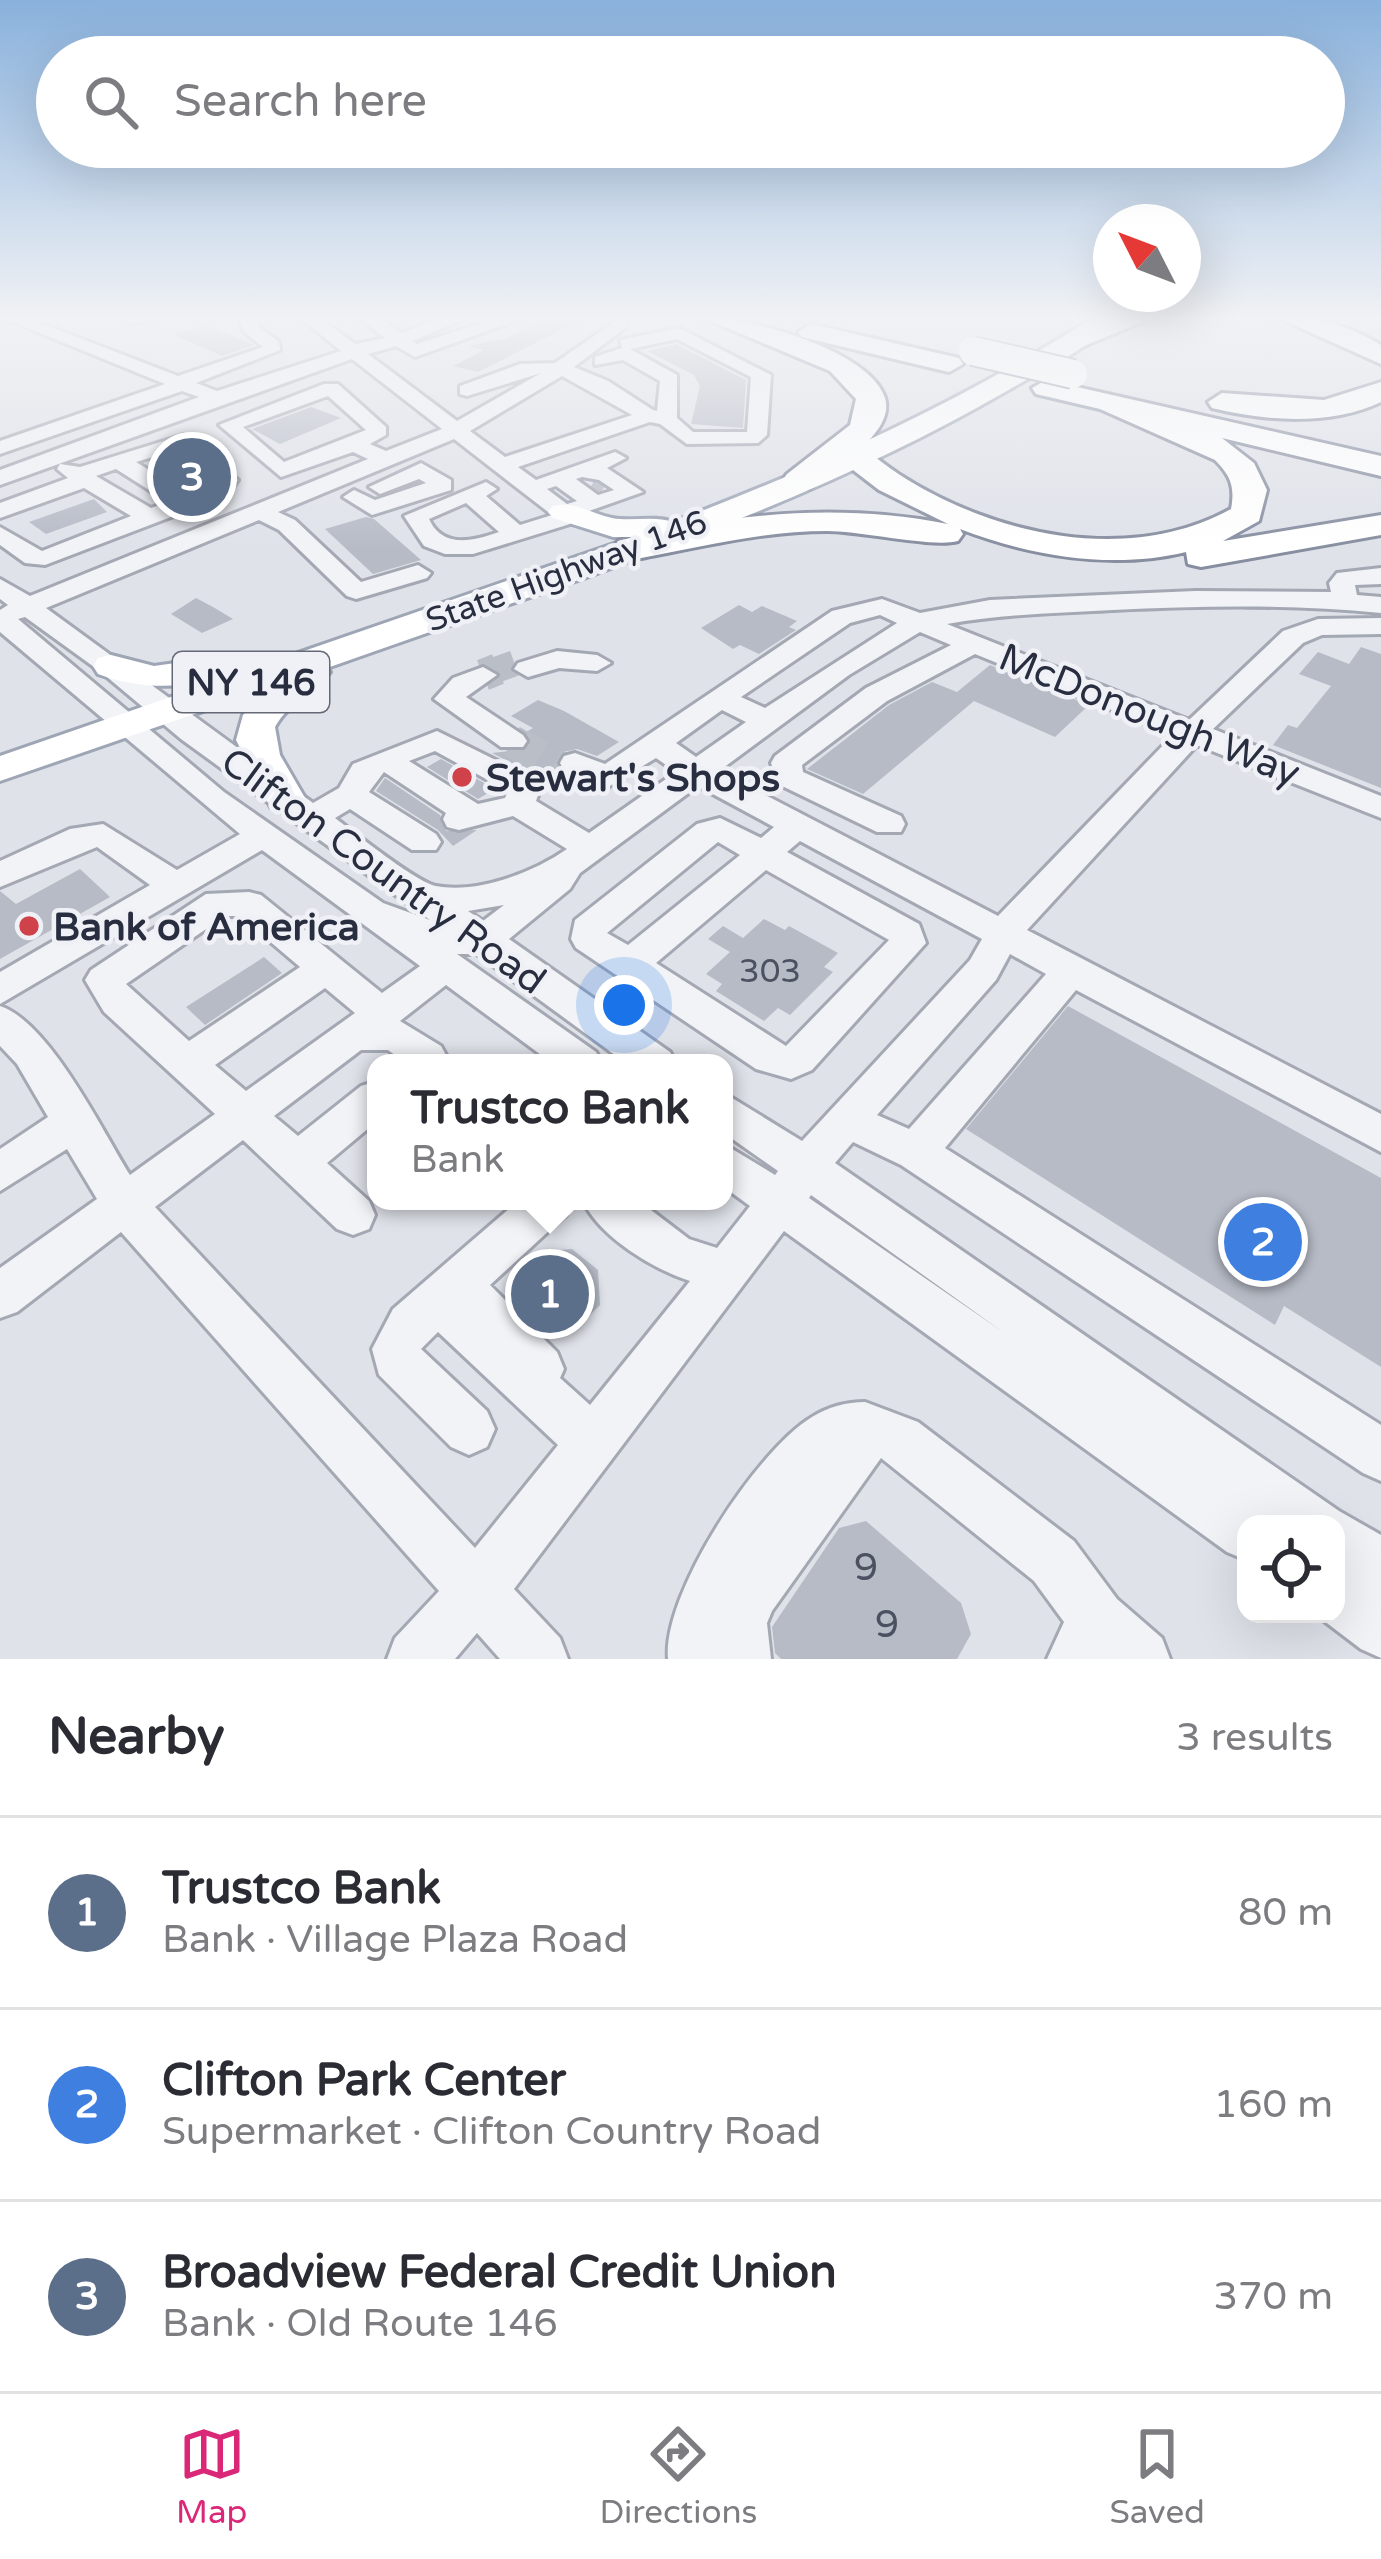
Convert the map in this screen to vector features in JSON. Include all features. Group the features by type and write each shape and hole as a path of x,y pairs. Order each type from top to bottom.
{"highway":[{"path":"798,481 863,431 873,412 869,394"},
{"path":"847,459 892,488 936,508 1079,548 1120,551 1204,539 1247,514 1252,486 1222,450 1112,394"},
{"path":"1126,394 1381,466"},
{"path":"1138,394 1381,445"},
{"path":"1166,394 1287,410 1345,406 1375,394"},
{"path":"847,459 862,480 929,515 1049,552 1096,560"},
{"path":"631,549 776,521 837,517 888,522 1061,559 1163,562 1381,525"}],"main road":[{"name":"State Highway 146","path":"0,769 700,523 979,394"},
{"path":"562,516 613,528 700,523"},
{"path":"500,595 577,545 575,530 562,516"},
{"path":"111,666 137,677 181,677 321,643 391,633"},
{"path":"298,808 254,752 254,727 264,711 337,652"}],"street":[{"path":"0,448 149,394"},
{"path":"217,394 222,396"},
{"path":"0,478 227,394"},
{"path":"309,394 229,425 281,470 354,445 379,430 338,394"},
{"path":"422,394 466,426 514,478 562,516"},
{"path":"473,394 541,451"},
{"path":"501,414 540,394"},
{"path":"272,518 388,460 554,394"},
{"path":"620,394 687,438 751,439 757,435 760,394"},
{"path":"514,478 541,451 657,417 671,394"},
{"path":"354,445 388,460"},
{"path":"611,489 615,458"},
{"path":"51,459 149,517"},
{"path":"0,511 124,464 210,461 225,474 225,484 186,503 45,558 34,559 0,534"},
{"path":"124,464 225,526"},
{"path":"514,478 560,478 611,489 562,516 461,550 443,548 418,524 416,515 514,478"},
{"path":"560,478 611,489"},
{"path":"469,494 516,534"},
{"path":"0,618 225,526 354,497"},
{"path":"272,518 356,591 418,573"},
{"path":"1345,599 1342,583 1346,578 1381,576"},
{"name":"Clifton Country Road","path":"0,587 420,898 643,1054"},
{"path":"420,898 485,899 579,857 859,656 919,620 990,608 1196,599 1345,599 1381,605"},
{"path":"570,767 591,782 608,777 853,610 882,607 919,620"},
{"name":"Clifton Country Road","path":"0,618 263,835 569,1054"},
{"name":"McDonough Way","path":"919,620 1381,808"},
{"path":"416,1659 478,1591 847,1120 983,970 1003,934 1192,732 1293,637 1318,627 1381,626"},
{"path":"889,824 789,777 786,763 870,694 927,662 978,644"},
{"path":"525,665 557,658 597,663"},
{"path":"487,680 475,700 518,738"},
{"path":"720,698 768,722"},
{"path":"351,795 364,771 437,740 525,787 518,805"},
{"path":"655,743 698,773 1381,1134"},
{"path":"385,759 448,828"},
{"path":"298,808 351,795 448,828"},
{"path":"630,964 766,851 836,803"},
{"path":"518,805 579,857"},
{"path":"381,869 448,828 518,805"},
{"path":"727,830 868,910 905,933 908,944 791,1063 770,1058 590,939 592,923 710,832 727,830"},
{"path":"0,990 263,835"},
{"path":"0,875 82,837 112,838 175,886"},
{"path":"0,900 112,838"},
{"path":"375,913 447,941 482,941 558,881 579,857"},
{"path":"868,910 900,880"},
{"path":"353,1215 118,1003 104,980 218,903 249,904 328,968 367,1024 396,1035 419,1054"},
{"path":"0,1296 446,966"},
{"path":"187,1064 328,968"},
{"path":"916,1152 1071,970"},
{"path":"0,1021 31,1054 124,1204 539,1659"},
{"path":"297,1162 367,1105"},
{"path":"733,1120 794,1185 1237,1526"},
{"path":"847,1120 916,1152 1381,1455"},
{"path":"0,1172 74,1122"},
{"path":"733,1166 794,1185 1303,1515"},
{"path":"469,1429 396,1358 395,1346 403,1332 540,1210"},
{"path":"617,1210 675,1255 728,1273"},
{"path":"448,1293 524,1348 543,1374 555,1408 591,1442"},
{"path":"697,1659 702,1606 735,1551 814,1448 848,1428 870,1429 900,1440 1054,1561 1086,1639 1141,1659"},
{"path":"742,1659 738,1623 752,1591 870,1429"},
{"path":"1345,1543 1381,1568"},
{"path":"1345,1604 1381,1629"}],"building":[{"path":"698,394 745,394 743,428 691,424"},
{"path":"311,407 341,418 280,444 252,429"},
{"path":"94,499 107,512 46,534 29,522"},
{"path":"366,517 421,560 373,574 325,529"},
{"path":"196,598 233,619 202,633 171,614"},
{"path":"739,605 752,612 762,606 797,621 789,627 796,630 759,654 740,645 733,649 701,628"},
{"path":"1361,647 1381,654 1381,788 1273,745 1288,725 1297,728 1331,686 1299,674 1318,652 1349,664"},
{"path":"990,665 1089,705 1055,737 974,701 863,794 807,769 889,705 932,682 957,692"},
{"path":"538,700 619,742 597,756 577,749 563,752 556,761 561,773 554,777 533,765 525,770 492,753 527,749 531,739 526,732 533,728 511,716"},
{"path":"441,759 495,789 478,799 427,767"},
{"path":"385,778 440,815 446,831 477,830 453,846 438,830 376,791"},
{"name":"Bank of America","path":"80,869 110,897 0,959 0,891 16,904"},
{"path":"764,919 785,930 789,926 838,953 824,967 833,972 790,1015 778,1008 764,1021 716,991 722,984 706,974 730,952 708,939 723,926 743,938"},
{"path":"264,957 282,973 205,1025 186,1007"},
{"path":"1068,1006 1381,1178 1381,1367 1284,1306 1275,1325 966,1129"},
{"path":"572,1249 598,1270 600,1305 573,1332 546,1334 509,1298 510,1278 536,1252"},
{"path":"866,1521 961,1603 971,1634 957,1659 781,1659 775,1653 772,1627 839,1528"}],"tunnel":[{"path":"593,483 603,489"},
{"path":"494,670 521,661"},
{"path":"483,675 494,670"},
{"path":"490,672 494,670"},
{"path":"512,741 565,770"}],"place":[{"name":"Broadview Federal Credit Union","path":"192,477"},
{"name":"Stewart's Shops","path":"462,777"},
{"name":"Bank of America","path":"29,926"},
{"name":"Clifton Park Center","path":"1263,1242"},
{"name":"Trustco Bank","path":"550,1294"}]}
